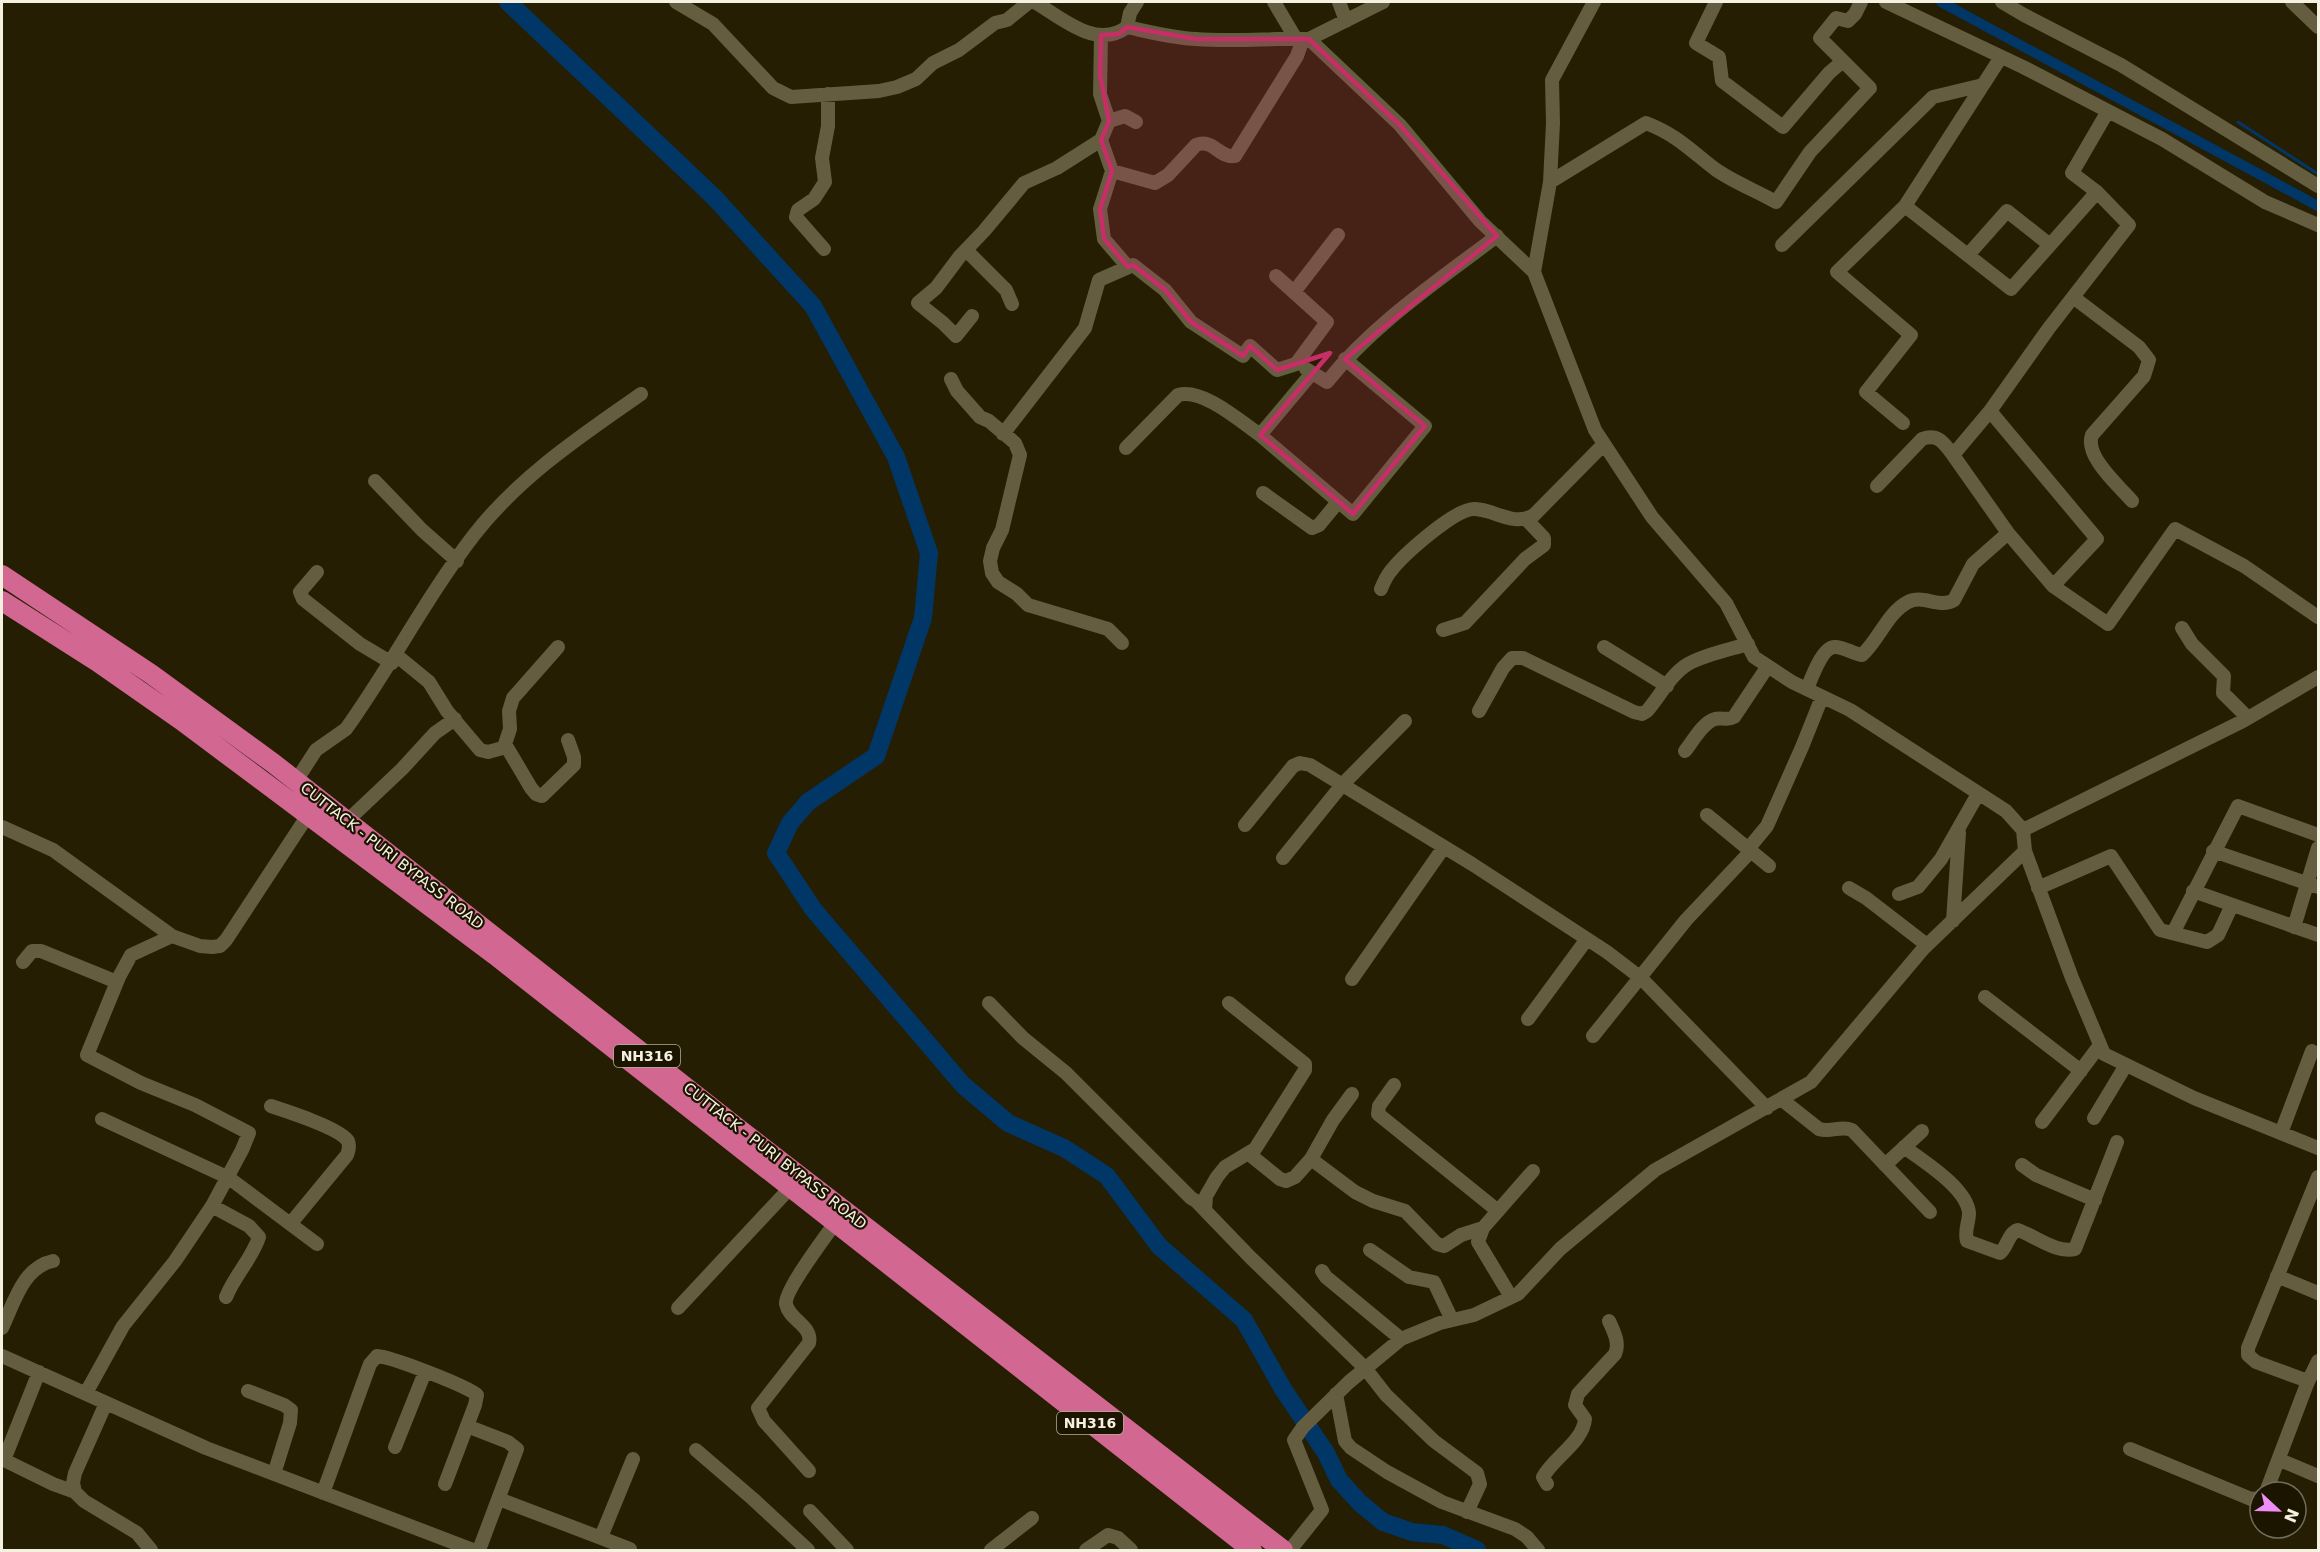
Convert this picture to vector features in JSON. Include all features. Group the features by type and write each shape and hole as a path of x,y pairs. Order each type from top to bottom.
{"highway":[{"name":"CUTTACK - PURI BYPASS ROAD","path":"2,575 151,674 296,781 739,1129 1283,1551"},
{"name":"CUTTACK - PURI BYPASS ROAD","path":"2,601 98,662 173,714 495,955 1252,1551"}],"street":[{"path":"676,2 713,24 761,76 783,94 791,97 879,91 906,83 916,78 933,63 959,50 995,23 1007,20 1029,2"},
{"path":"1035,2 1072,26 1095,35 1118,34 1127,27 1130,13 1137,2"},
{"path":"1274,2 1302,39 1360,85 1400,125 1480,221 1534,272 1595,430 1652,517 1726,603 1754,657 1792,682 1850,710 2006,811 2023,830 2025,851 2038,888 2104,1054 2194,1098 2281,1133 2317,1144"},
{"path":"1339,2 1346,21"},
{"path":"1127,27 1170,37 1196,39 1302,39 1346,21 1383,2"},
{"path":"1534,272 1550,182 1553,123 1552,80 1594,2"},
{"path":"1716,2 1696,43 1719,57 1722,81 1783,127 1828,73 1843,61"},
{"path":"1550,182 1646,123 1664,130 1687,145 1716,170 1776,202 1810,152 1870,88 1820,38 1836,18 1848,21 1855,14 1861,2"},
{"path":"1886,2 2108,111 2162,139 2265,202 2319,225"},
{"path":"2002,2 2121,65 2319,186"},
{"path":"2292,2 2319,27"},
{"path":"972,316 956,336 918,303 936,288 1024,183 1057,168 1101,140 1109,121 1100,94 1101,35"},
{"path":"1112,171 1155,183 1168,175 1196,145 1201,143 1211,145 1227,156 1235,156 1297,56 1302,39"},
{"path":"1903,423 1866,392 1911,335 1837,273 1905,206 2001,57"},
{"path":"1782,245 1933,96 1983,85"},
{"path":"824,249 796,217 798,210 814,199 825,182 822,158 828,126 828,94"},
{"path":"1953,454 1990,411 2129,225 2097,192 2072,173 2108,111"},
{"path":"1109,121 1125,116 1136,122"},
{"path":"1101,140 1112,171 1100,209 1104,239 1128,267"},
{"path":"1905,206 2011,289 2097,192"},
{"path":"1968,255 2007,211 2050,245"},
{"path":"1294,292 1338,235"},
{"path":"1296,364 1327,382 1346,359 1412,301 1497,236"},
{"path":"966,250 1006,290 1012,304"},
{"path":"1003,434 1085,328 1099,280 1133,265 1165,290 1191,322 1234,352 1243,356 1250,346 1277,370 1296,364 1327,322 1276,276"},
{"path":"2073,297 2139,347 2149,360 2144,376 2090,440 2092,452 2132,501"},
{"path":"1126,448 1178,395 1183,394 1208,400 1260,435 1353,514 1425,426 1346,359"},
{"path":"1260,435 1312,373"},
{"path":"951,379 957,391 980,417 989,421 1015,443 1020,455 1002,530 991,555 992,573 998,582 1017,594 1028,605 1108,629 1122,643"},
{"path":"296,781 315,750 346,729 475,534 538,470 591,428 641,394"},
{"path":"1990,411 2097,539 2053,586"},
{"path":"1877,486 1922,439 1930,436 1936,437 1953,454 2008,533 2053,586 2108,624 2175,530 2244,566 2319,617"},
{"path":"1381,589 1390,572 1419,542 1462,512 1474,509 1507,518 1526,519 1544,506 1604,444"},
{"path":"375,481 422,530 457,561"},
{"path":"1263,494 1312,528 1319,525 1338,502"},
{"path":"1443,630 1466,623 1525,559 1544,545 1544,538 1526,519"},
{"path":"1807,689 1824,654 1829,649 1838,647 1862,655 1890,618 1908,602 1917,600 1941,604 1954,600 1973,564 2008,533"},
{"path":"317,572 300,592 303,599 360,644 394,659 429,682 455,719 483,752 506,747"},
{"path":"2182,628 2192,644 2224,676 2223,693 2248,718"},
{"path":"1479,711 1503,668 1512,658 1523,658 1642,714 1687,664 1748,644"},
{"path":"558,647 513,698 509,711 511,725 505,738 506,747 531,788 538,795 542,796 574,765 574,757 568,740"},
{"path":"1604,647 1667,686"},
{"path":"1685,750 1708,723 1718,718 1729,720 1734,717 1768,666"},
{"path":"2023,830 2248,718 2319,677"},
{"path":"1593,1036 1686,920 1749,850 1767,826 1803,747 1822,697"},
{"path":"347,821 402,769 435,733 455,719"},
{"path":"1283,858 1342,785 1405,721"},
{"path":"1245,825 1293,766 1300,763 1310,765 1444,847 1587,939 1641,978 1767,1108"},
{"path":"1899,894 1918,887 1941,859 1978,794"},
{"path":"2173,933 2213,850 2238,806 2319,835"},
{"path":"2,827 53,850 172,936 200,946 220,946 308,814"},
{"path":"1707,815 1768,866"},
{"path":"1953,921 1959,828"},
{"path":"1352,979 1444,847"},
{"path":"2294,927 2312,885 2319,848"},
{"path":"2213,850 2312,885"},
{"path":"1290,1551 1322,1510 1294,1440 1303,1427 1332,1398 1401,1339 1440,1323 1474,1315 1518,1294 1560,1249 1655,1170 1810,1082 1928,945 2025,851"},
{"path":"2038,888 2111,856 2160,930 2207,942 2218,935 2232,905"},
{"path":"1849,888 1866,898 1928,945"},
{"path":"2193,891 2319,935"},
{"path":"86,1394 123,1326 175,1261 212,1206 229,1178 249,1132 195,1105 141,1083 87,1055 117,982 131,955 172,936"},
{"path":"1528,1019 1587,939"},
{"path":"23,962 32,951 41,951 117,982"},
{"path":"1985,997 2081,1071"},
{"path":"989,1003 1023,1038 1066,1073 1205,1210 1250,1257 1365,1368 1386,1395 1418,1426 1477,1473 1480,1484 1467,1512"},
{"path":"1205,1210 1206,1196 1217,1177 1225,1167 1255,1149 1305,1070 1305,1064 1229,1003"},
{"path":"2042,1122 2100,1046"},
{"path":"2281,1133 2312,1051"},
{"path":"2094,1118 2126,1065"},
{"path":"1394,1085 1379,1106 1378,1114 1498,1211"},
{"path":"1249,1154 1280,1179 1286,1181 1295,1177 1311,1159 1333,1120 1352,1094"},
{"path":"1781,1099 1819,1129 1825,1131 1843,1127 1852,1130 1930,1212"},
{"path":"270,1106 310,1119 336,1132 344,1137 350,1148 347,1155 291,1223"},
{"path":"102,1119 229,1178 317,1244"},
{"path":"1885,1166 1922,1131"},
{"path":"1904,1147 1948,1180 1961,1196 1969,1215 1965,1233 1966,1241 2000,1253 2012,1233 2018,1230 2059,1248 2075,1249 2117,1142"},
{"path":"1311,1159 1355,1192 1373,1201 1405,1211 1437,1245 1444,1246 1461,1235 1483,1228"},
{"path":"2022,1165 2036,1175 2095,1200"},
{"path":"1511,1297 1478,1242 1483,1228 1533,1171"},
{"path":"2307,1384 2305,1380 2256,1362 2248,1355 2248,1348 2319,1177"},
{"path":"678,1308 790,1188"},
{"path":"212,1206 249,1226 259,1237 254,1249 232,1281 226,1297"},
{"path":"809,1471 764,1421 758,1408 809,1343 810,1337 807,1330 787,1307 786,1301 798,1278 835,1223"},
{"path":"1370,1250 1409,1277 1434,1282 1452,1320"},
{"path":"2,1328 26,1278 36,1267 53,1261"},
{"path":"1322,1271 1326,1277 1401,1339"},
{"path":"2277,1276 2319,1293"},
{"path":"1547,1484 1543,1477 1548,1469 1584,1429 1585,1419 1575,1405 1578,1394 1617,1349 1615,1334 1609,1321"},
{"path":"2,1356 206,1448 473,1551"},
{"path":"323,1493 370,1364 374,1358 382,1356 464,1387 477,1395 445,1484"},
{"path":"2271,1480 2307,1384 2319,1360"},
{"path":"39,1372 3,1459 53,1484 75,1492 84,1501 137,1533 151,1551"},
{"path":"395,1447 426,1372"},
{"path":"248,1391 291,1410 290,1423 274,1474"},
{"path":"1332,1398 1345,1441 1351,1448 1387,1472 1442,1503 1515,1529 1527,1537 1538,1551"},
{"path":"75,1492 73,1483 75,1473 106,1402"},
{"path":"467,1426 508,1442 518,1449 479,1551"},
{"path":"2130,1449 2248,1497"},
{"path":"696,1450 808,1551"},
{"path":"601,1537 633,1459"},
{"path":"2280,1460 2319,1476"},
{"path":"499,1499 630,1549"},
{"path":"810,1511 848,1551"},
{"path":"991,1551 1032,1518"},
{"path":"1086,1551 1108,1535 1118,1538 1131,1551"}],"highlighted area":[{"path":"1127,27 1196,39 1309,39 1400,125 1497,236 1345,359 1425,426 1353,514 1260,435 1330,353 1277,370 1250,346 1243,356 1191,322 1165,290 1133,265 1128,267 1104,239 1100,209 1112,171 1101,140 1109,121 1100,75 1101,35 1118,34"}],"waterway":[{"path":"508,2 714,197 813,306 896,457 929,553 923,618 876,756 808,802 790,823 776,853 813,909 963,1085 1008,1123 1064,1148 1107,1176 1159,1246 1244,1320 1283,1389 1326,1453 1339,1480 1360,1503 1383,1522 1412,1532 1443,1535 1477,1550"},
{"path":"1941,2 2318,206"},
{"path":"2238,122 2318,174"}]}
